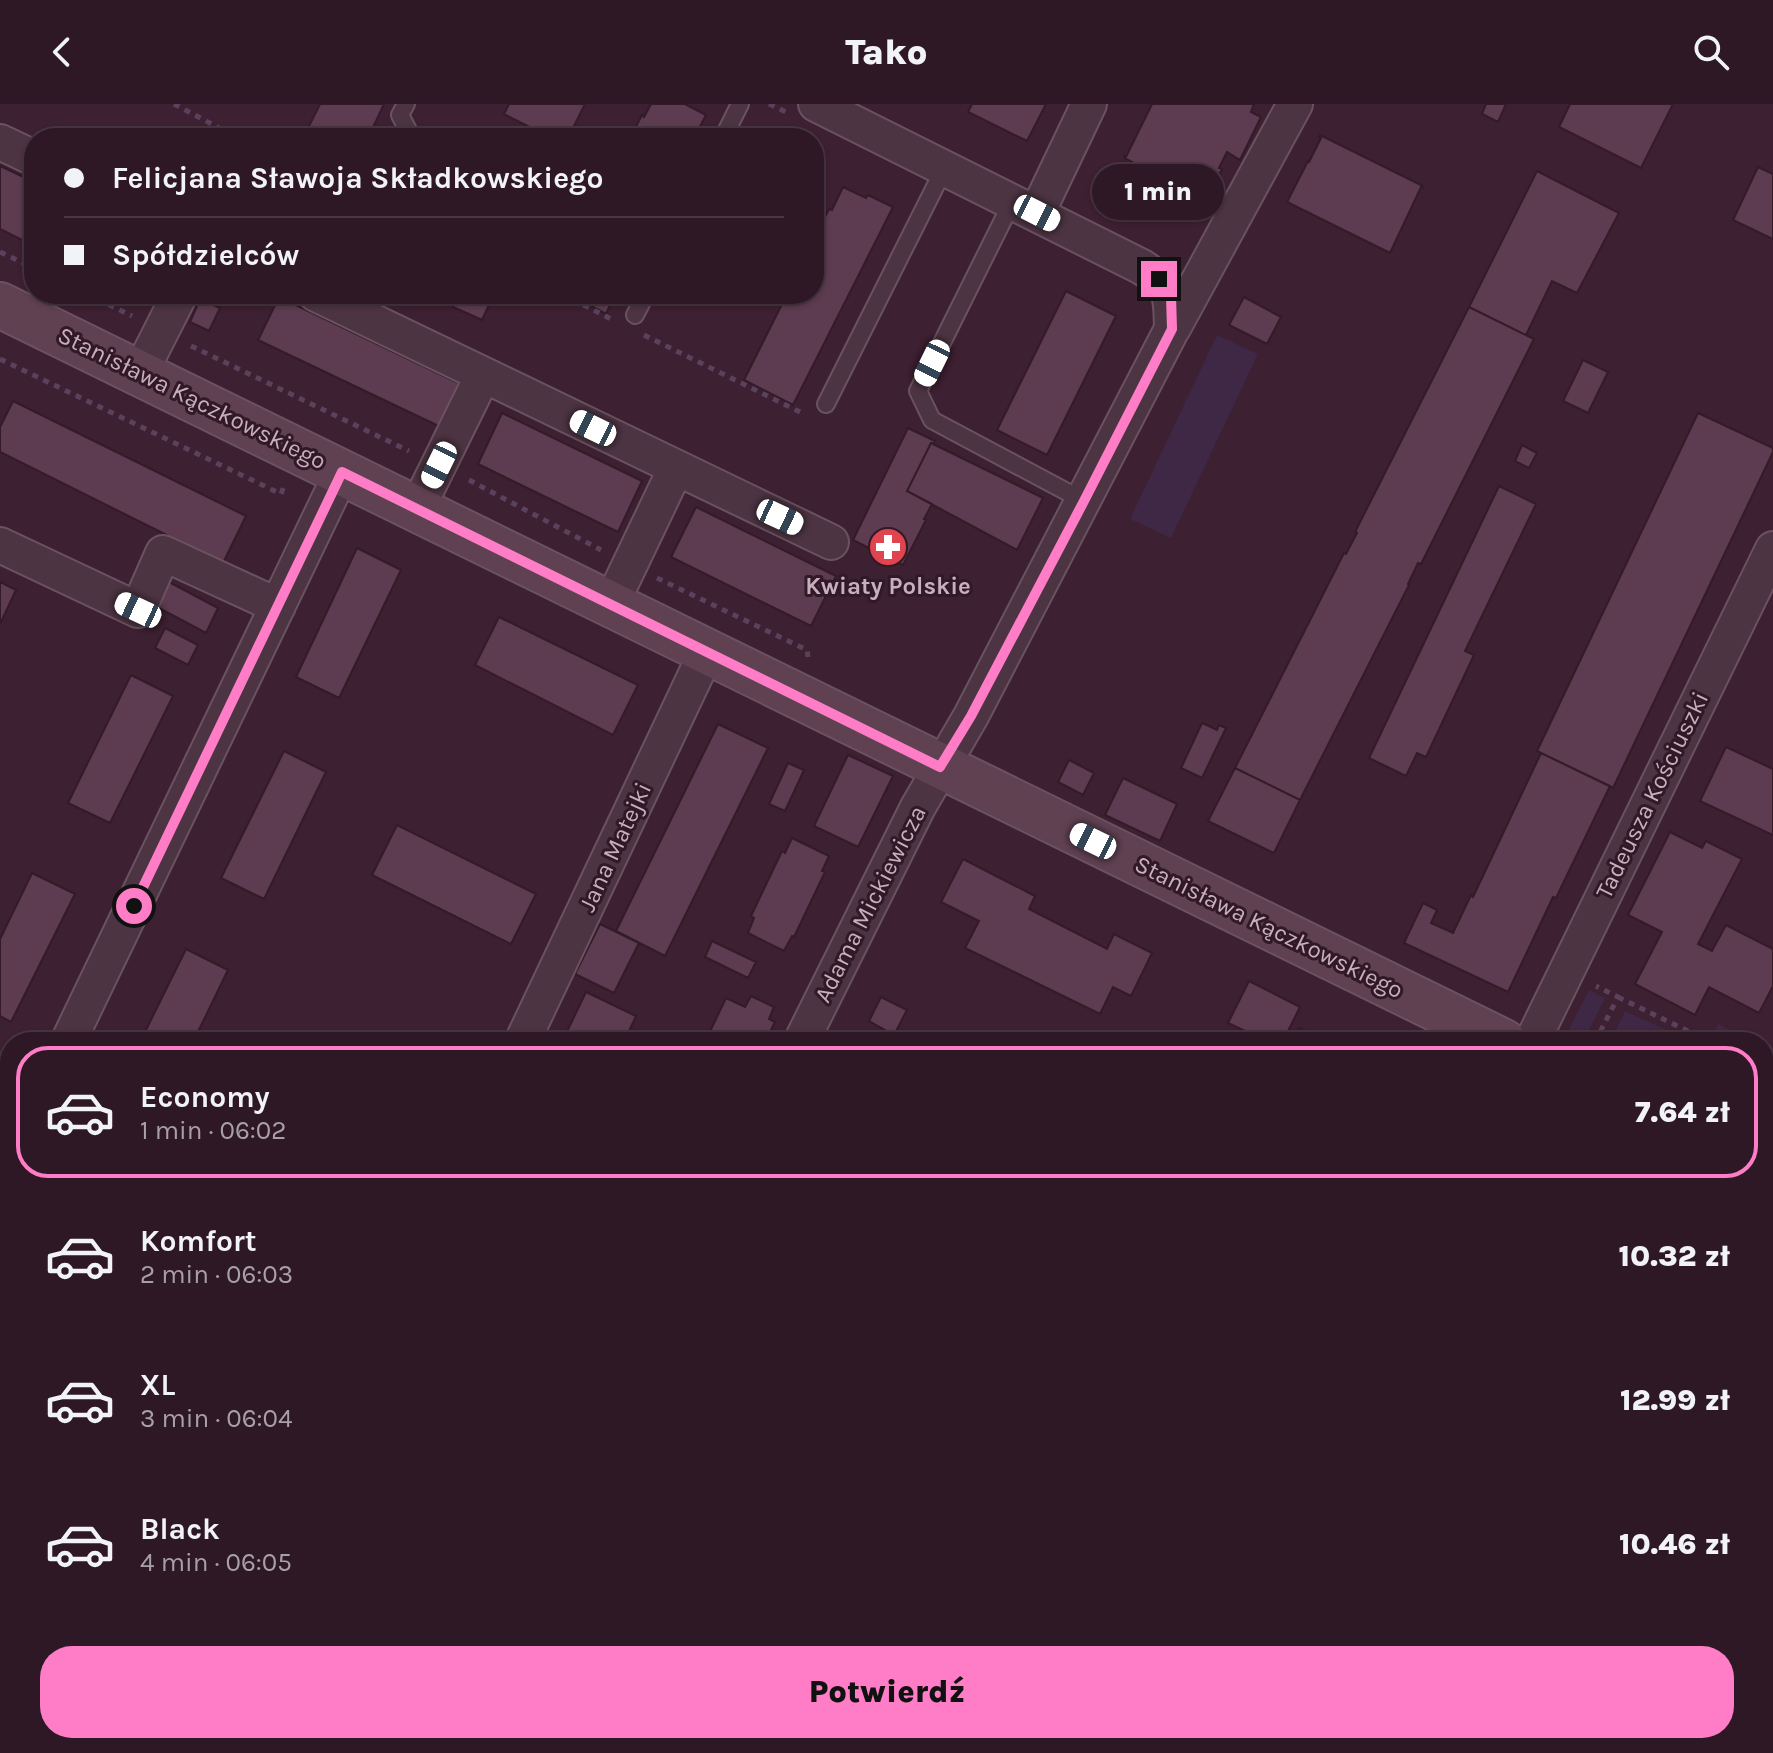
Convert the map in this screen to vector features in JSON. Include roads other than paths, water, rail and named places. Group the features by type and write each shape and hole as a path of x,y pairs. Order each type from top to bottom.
{"street":[{"path":"1025,208 1089,104"},
{"name":"Adama Mickiewicza","path":"806,1032 893,856 971,716 1172,329 1295,104"},
{"path":"837,108 1142,267 1159,279 1171,296 1172,329"},
{"path":"0,142 24,153"},
{"path":"140,373 175,304"},
{"path":"337,304 831,542"},
{"name":"Stanisława Kączkowskiego","path":"2,311 140,373 1483,1032"},
{"path":"417,509 483,375"},
{"path":"611,604 676,468"},
{"path":"73,1032 342,472"},
{"path":"0,545 138,610 163,553 278,606"},
{"name":"Tadeusza Kościuszki","path":"1537,1032 1773,549"},
{"name":"Jana Matejki","path":"527,1032 707,651"}],"lane":[{"path":"406,104 400,115 407,128"},
{"path":"728,128 740,104"},
{"path":"826,404 945,167"},
{"path":"1025,208 918,391 932,420 1084,501"},
{"path":"632,321 641,304"}],"place":[{"name":"Kwiaty Polskie","path":"888,547"}]}
